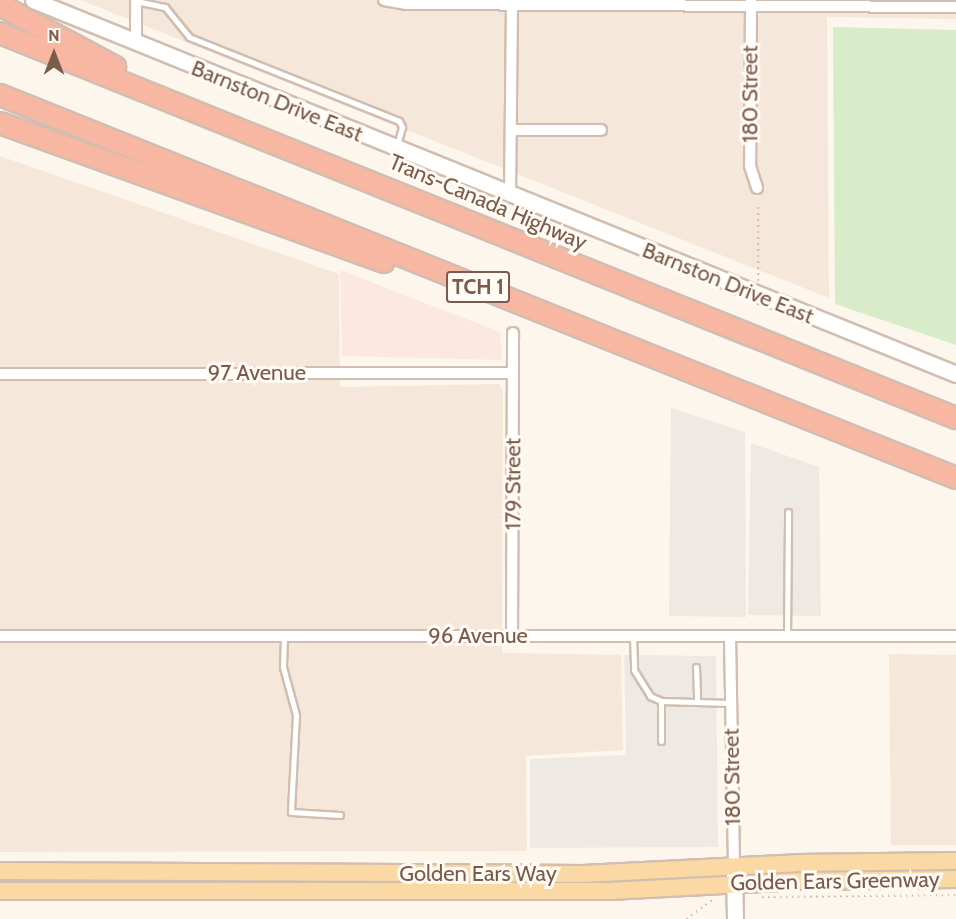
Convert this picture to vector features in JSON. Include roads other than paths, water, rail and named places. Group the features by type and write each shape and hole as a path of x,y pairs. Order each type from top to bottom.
{"highway":[{"path":"0,5 184,104"},
{"name":"Trans-Canada Highway","path":"0,33 184,104 956,418"},
{"name":"TCH 1","path":"0,95 956,478"},
{"path":"0,122 291,231 594,334"}],"main road":[{"name":"Golden Ears Way","path":"0,871 583,874 734,866 956,861"},
{"name":"Golden Ears Way","path":"0,891 734,890 956,879"}],"street":[{"name":"Barnston Drive East","path":"33,0 136,45 956,374"},
{"path":"384,0 406,4 751,3 956,7"},
{"path":"136,1 136,45"},
{"path":"510,195 512,2"},
{"name":"180 Street","path":"751,3 750,166 757,188"},
{"path":"511,130 601,130"},
{"name":"179 Street","path":"512,636 513,333"},
{"name":"97 Avenue","path":"0,374 513,373"},
{"name":"96 Avenue","path":"0,636 956,636"},
{"name":"180 Street","path":"730,636 735,919"}],"lane":[{"path":"136,1 165,7 189,37 399,121 402,127 396,149"},
{"path":"787,636 788,512"},
{"path":"633,636 637,678 650,696 661,701 730,703"},
{"path":"284,637 283,667 296,715 291,812 340,815"},
{"path":"696,667 697,702"},
{"path":"661,701 661,741"}]}
